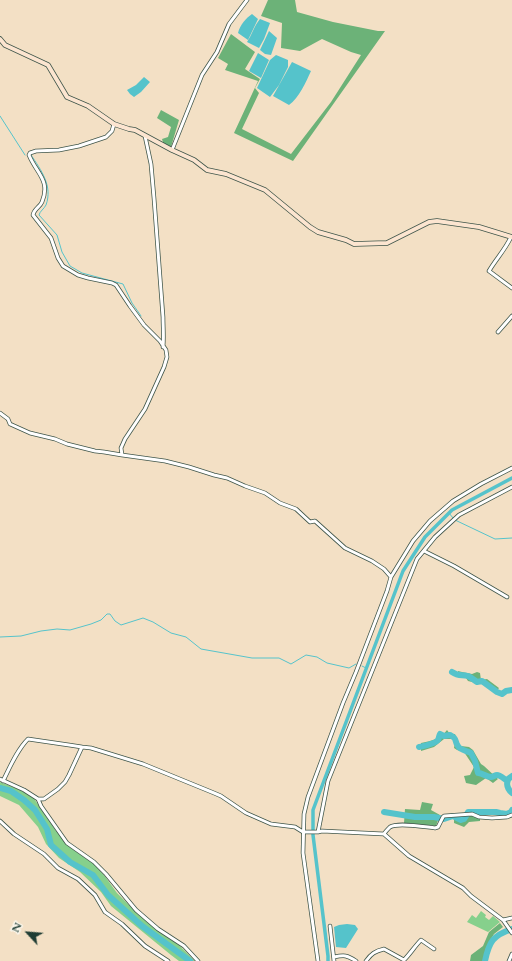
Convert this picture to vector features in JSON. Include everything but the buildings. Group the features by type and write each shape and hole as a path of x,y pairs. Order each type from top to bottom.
{"street":[{"path":"172,150 202,75 217,52 229,24 247,0"},
{"path":"0,39 5,45 48,65 67,97 88,106 114,124 135,130 194,160 207,170 226,174 265,190 318,232 346,240 354,244 387,243 430,222 437,221 480,227 512,237 489,271 512,288"},
{"path":"114,124 112,131 106,137 79,146 59,150 36,151 30,153 29,155 44,182 45,192 42,204 34,211 33,215 51,238 58,258 63,266 78,275 116,285 144,325 160,341 166,350 168,357 164,367 145,409 125,439 121,448 122,455"},
{"path":"145,136 151,164 154,198 163,317 163,347"},
{"path":"498,332 512,316"},
{"path":"0,413 8,419 10,424 30,433 95,451 165,461 189,467 228,478 265,493 280,504 296,509 310,522 315,521 345,548 372,561 384,569 391,577"},
{"path":"318,961 319,958 303,853 305,832 304,814 308,797 391,577 413,541 430,521 454,501 481,484 512,468"},
{"path":"316,832 328,781 417,559 435,537 459,515 512,487"},
{"path":"424,551 454,566 507,597"},
{"path":"82,747 65,782 44,799 38,798 2,780 28,739 91,748 144,764 221,796 246,814 271,824 295,827 305,832 322,831 384,834 409,856 457,884 503,920 512,933"},
{"path":"38,798 41,806 67,843 94,862 136,910 158,929 184,946 198,961"},
{"path":"384,834 394,825 436,828 439,826 444,816 456,814 472,814 479,817 492,818 507,817 512,815"},
{"path":"0,821 14,834 44,854 58,868 78,880 95,895 105,912 122,924 145,946 168,961"},
{"path":"503,920 512,918"},
{"path":"330,926 334,961"},
{"path":"366,961 371,954 384,949 404,960 421,940 434,949"},
{"path":"509,961 512,954"},
{"path":"334,957 344,955 356,961"}],"green space":[{"path":"268,0 295,0 297,12 333,22 385,31 293,161 234,133 258,81 225,70 228,64 218,58 231,34 255,52 245,69 260,79 255,88 259,93 242,129 291,154 331,102 361,55 322,39 300,51 281,48 282,23 261,16"},
{"path":"161,110 179,120 171,147 165,149 162,139 168,137 171,127 157,118"},
{"path":"458,671 472,674 477,672 480,673 481,680 487,679 499,688 496,692 483,683 476,683 468,681 466,678 457,677"},
{"path":"447,730 450,734 455,734 459,745 469,747 473,750 481,764 498,779 493,783 486,778 476,785 466,783 464,776 470,775 474,767 464,752 454,748 455,742 452,739 444,739 434,747 421,751 421,743 439,738"},
{"path":"0,782 33,797 56,831 71,848 94,864 117,893 138,914 159,932 179,945 195,961 179,961 111,906 101,892 80,872 59,858 46,844 38,827 19,805 0,796"},
{"path":"422,802 433,804 431,810 440,815 436,826 404,823 405,809 420,810"},
{"path":"472,815 480,819 480,821 469,822 464,827 454,823 454,816"},
{"path":"481,911 489,920 493,916 500,922 488,932 467,922 472,915 476,918"},
{"path":"500,923 503,927 494,934 486,948 483,961 470,961 471,955 483,946 489,932"}],"water":[{"path":"252,14 258,19 248,40 238,33 240,27"},
{"path":"260,19 270,23 259,48 247,42"},
{"path":"269,31 277,38 271,55 265,54 260,50"},
{"path":"258,53 269,60 261,78 249,71"},
{"path":"276,55 288,60 288,67 279,85 270,97 257,88 270,60"},
{"path":"292,62 311,71 299,94 289,105 273,96"},
{"path":"144,77 150,82 134,97 127,90 136,85"},
{"path":"347,924 355,925 358,929 346,948 336,947 334,927"}],"waterway":[{"path":"0,116 25,155"},
{"path":"31,155 45,178 48,191 46,205 39,215 57,235 62,252 70,266 82,273 123,284 132,303 141,316"},
{"path":"328,961 313,835 313,810 403,571 425,537 452,510 512,478"},
{"path":"449,513 453,518"},
{"path":"455,520 495,539 512,538"},
{"path":"0,637 21,636 57,629 70,630 91,624 101,620 107,614 110,614 115,621 121,625 143,618 171,633 186,637 201,649 252,658 279,658 291,664 306,655 317,657 327,663 349,668 356,664"},
{"path":"362,666 366,668"},
{"path":"452,672 468,676 477,682 482,681 502,694 506,691 512,690"},
{"path":"419,747 429,745 437,741 440,734 444,736 450,735 455,739 459,747 471,753 478,773 489,777 498,775 506,780 508,779"},
{"path":"512,776 507,782 508,789 512,793"},
{"path":"0,788 11,791 35,810 47,829 51,845 70,862 93,875 108,895 142,926 190,961"},
{"path":"467,814 468,812 496,812 507,814 512,810"},
{"path":"384,812 415,817 434,817 444,819 453,816 461,820 466,816"},
{"path":"485,961 488,949 493,940 500,934 512,929"}]}
